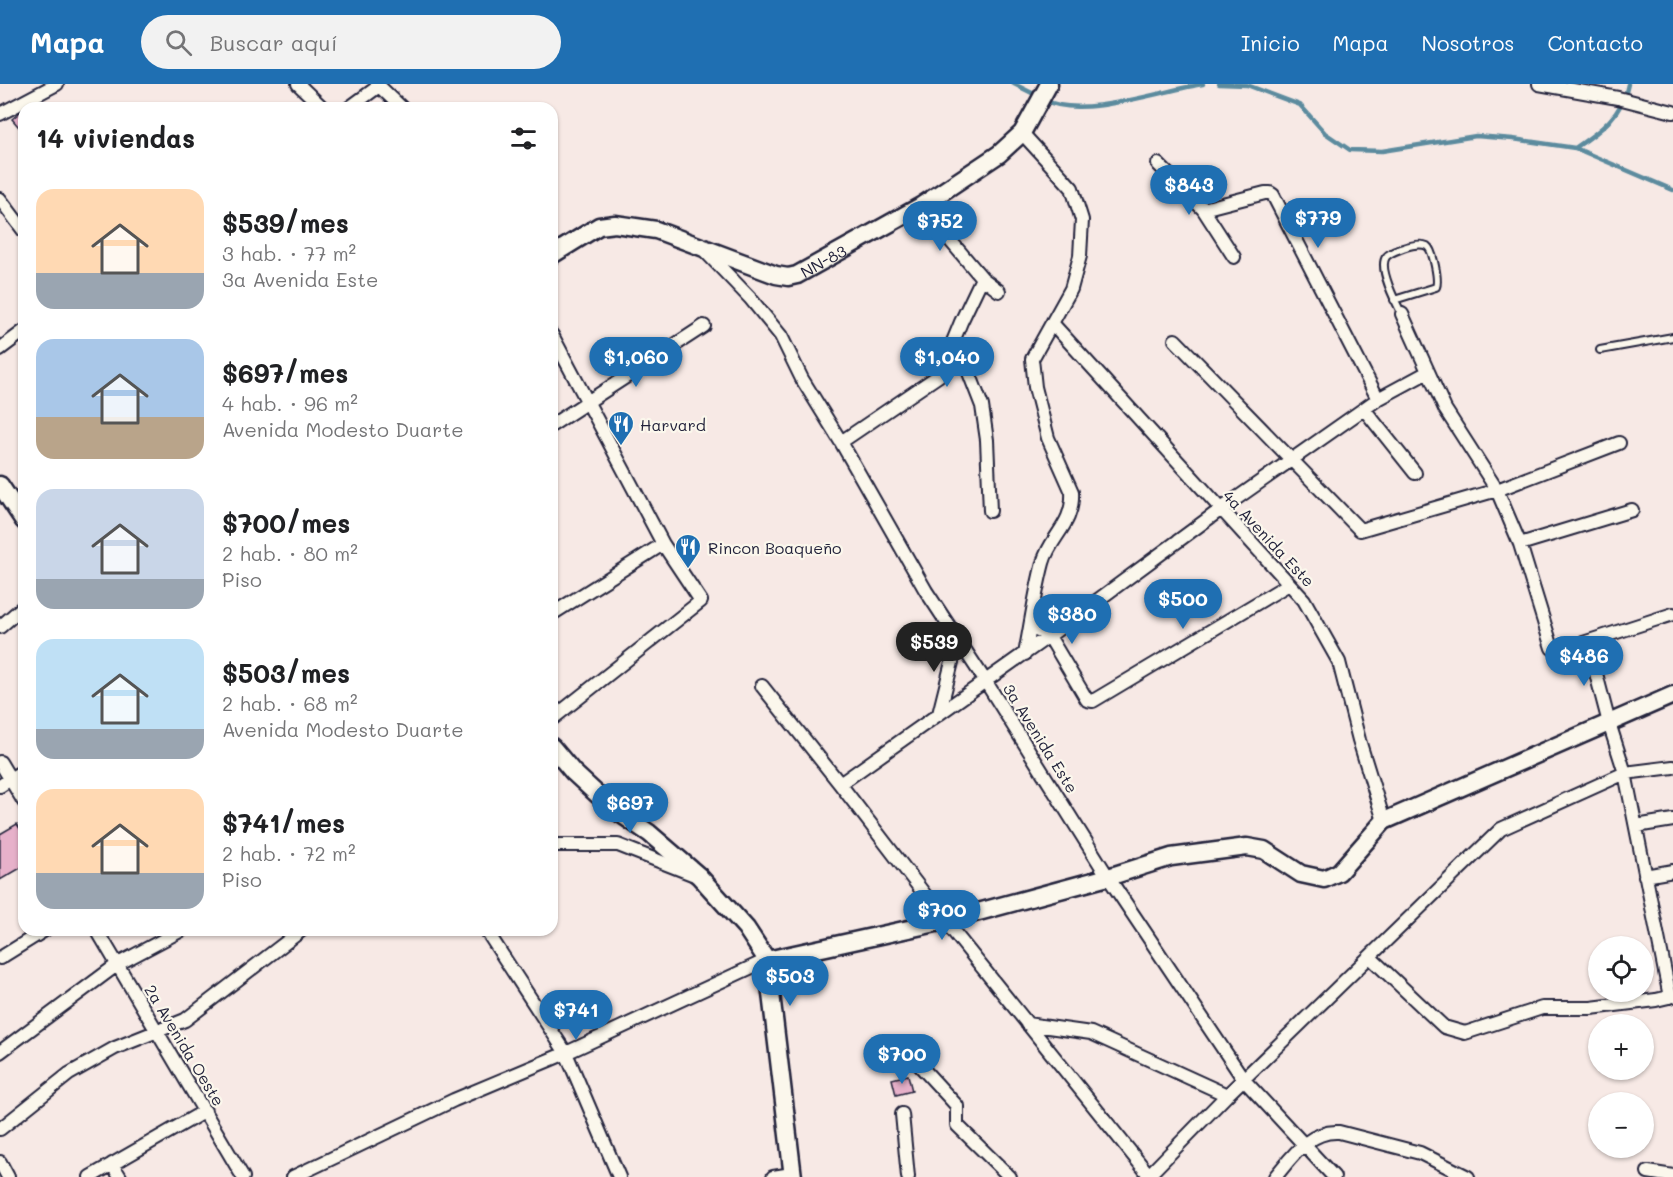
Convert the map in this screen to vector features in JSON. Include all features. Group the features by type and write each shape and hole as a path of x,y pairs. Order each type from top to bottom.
{"main road":[{"name":"NN-83","path":"558,251 599,226 607,224 656,230 776,275 788,277 797,274 921,206 999,154 1022,133 1048,85"},
{"path":"0,485 18,512"},
{"path":"766,960 945,921 1108,877 1171,857 1247,847 1264,850 1301,874 1324,879 1340,872 1384,821 1673,695"},
{"path":"558,754 573,772 612,807 648,833 699,876 746,928 766,960 792,1175"}],"street":[{"path":"23,102 57,84"},
{"path":"298,84 317,102"},
{"path":"1539,84 1673,112"},
{"path":"357,102 378,85 396,102"},
{"path":"0,114 18,105"},
{"path":"1022,133 1072,188 1082,220 1080,256 1071,289 1032,359 1035,387 1048,438 1072,492 1073,501 1071,513 1043,560 1025,654"},
{"path":"1158,164 1203,210 1234,257"},
{"path":"1203,210 1265,193 1273,195 1378,399"},
{"path":"0,199 18,223"},
{"path":"921,206 982,278 999,291"},
{"name":"3a Avenida Este","path":"700,245 750,298 781,336 802,379 841,442 926,591 1108,877 1244,1080 1334,1177"},
{"path":"841,442 944,372 952,359 952,344 960,322 982,278"},
{"path":"1402,314 1445,409 1497,490 1520,544 1552,648 1558,651 1588,643 1673,614"},
{"name":"4a Avenida Este","path":"1052,323 1304,600 1339,662 1359,740 1384,821"},
{"path":"558,421 705,326"},
{"path":"0,349 18,336"},
{"path":"1175,340 1360,530 1497,490 1619,443"},
{"path":"558,346 663,544 701,601 558,714"},
{"path":"952,359 968,370 982,406 987,440 990,511"},
{"path":"840,784 986,682 1220,510 1378,399 1428,372"},
{"path":"1364,409 1415,473"},
{"path":"1520,544 1632,510"},
{"path":"558,610 663,544"},
{"path":"1030,627 1049,636 1087,700 1093,701 1289,584"},
{"path":"0,627 18,611"},
{"path":"939,714 957,638"},
{"path":"1371,958 1444,1027 1465,1033 1542,1008 1591,1008 1672,996 1625,773 1588,643"},
{"path":"762,686 1148,1176 1227,1095 1502,829 1625,773 1673,767"},
{"path":"0,762 5,782 18,796"},
{"path":"5,782 18,774"},
{"path":"1636,826 1673,820"},
{"path":"558,846 618,845 699,876"},
{"path":"1645,876 1673,871"},
{"path":"0,958 35,936"},
{"name":"2a Avenida Oeste","path":"101,936 243,1177"},
{"path":"0,1052 118,964 171,936"},
{"path":"0,1129 69,1074 115,1048 185,1020 292,936"},
{"path":"490,936 566,1053 619,1177"},
{"path":"293,1177 444,1104 566,1053 766,960"},
{"path":"1027,1024 1091,1034 1227,1095"},
{"path":"912,1057 957,1106 957,1125 1010,1177"},
{"path":"90,1177 206,1111"},
{"path":"902,1114 908,1177"},
{"path":"1275,1177 1303,1145 1317,1135 1328,1131 1420,1153 1468,1177"},
{"path":"0,1162 8,1177"},
{"path":"112,1164 120,1177"},
{"path":"1648,1172 1673,1176"},
{"path":"773,1177 792,1175"}],"lane":[{"path":"1394,300 1436,286 1438,279 1431,252 1427,246 1408,247 1390,253 1385,258 1383,266 1394,300 1402,314"},
{"path":"1600,350 1673,337"}],"building":[{"path":"18,114 18,126 12,119"},
{"path":"17,824 18,826 18,870 0,880 0,834"},
{"path":"908,1075 912,1091 896,1095 892,1079"}],"waterway":[{"path":"1014,84 1038,96"},
{"path":"1045,100 1060,105 1079,107 1100,105 1203,84"},
{"path":"1219,84 1247,85 1300,105 1325,133 1350,150 1382,151 1476,136 1513,139 1575,148 1673,190"},
{"path":"1575,148 1609,122 1621,105 1628,84"}],"place":[{"name":"Harvard","path":"621,447"},
{"name":"Rincon Boaqueño","path":"688,570"}]}
